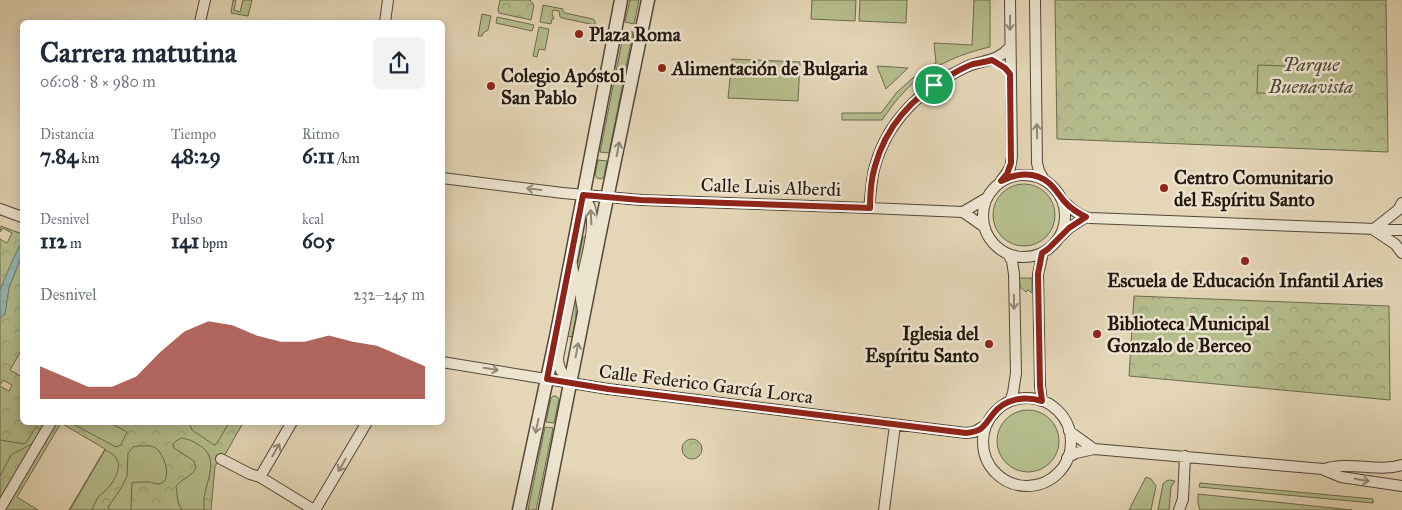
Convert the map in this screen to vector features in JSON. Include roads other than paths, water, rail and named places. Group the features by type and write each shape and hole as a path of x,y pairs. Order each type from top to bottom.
{"street":[{"path":"200,20 204,0"},
{"path":"385,20 388,0"},
{"path":"520,510 621,0"},
{"path":"545,510 648,0"},
{"path":"1010,0 1011,163 1007,174 985,199 981,214 984,230 994,244 1008,254 1027,256 1042,253 1069,228 1086,217"},
{"path":"1035,0 1037,163 1043,178 1070,207 1086,217 1402,230"},
{"path":"870,208 871,182 879,152 892,127 905,111 934,85 972,65 992,60 1005,52 1010,46"},
{"path":"992,60 1005,68 1010,74"},
{"path":"1001,181 1018,175 1043,178"},
{"name":"Calle Luis Alberdi","path":"445,178 641,200 963,212"},
{"path":"583,195 591,207 592,221 581,288 584,317"},
{"path":"983,226 963,212 985,199"},
{"path":"1059,237 1066,219 1063,201"},
{"path":"1374,229 1398,210 1402,203"},
{"path":"0,208 20,216"},
{"path":"1374,229 1395,244 1402,253"},
{"path":"1042,253 1038,274 1040,386 1042,401"},
{"path":"1008,254 1012,261 1014,274 1016,373 1010,401"},
{"name":"Calle Federico García Lorca","path":"571,260 574,283 558,358 561,372 571,383 895,426 966,433 974,432 986,425"},
{"path":"445,362 571,383"},
{"path":"966,433 977,442 998,476 1013,484 1035,486 1048,481 1059,472 1067,458 1070,443 1067,424 1060,413 1042,401 1022,398 1010,401 994,413 986,425 983,435 983,451"},
{"path":"0,509 49,425"},
{"path":"260,477 290,425"},
{"path":"221,459 260,477 315,510 364,425"},
{"path":"884,510 895,426"},
{"path":"1069,432 1094,449"},
{"path":"1067,458 1076,453 1094,449 1323,469 1342,466 1395,467 1402,465"},
{"path":"1179,510 1183,499 1185,456"},
{"path":"1323,469 1341,477 1402,486"},
{"path":"1183,499 1186,510"}],"water":[{"path":"20,245 20,260 9,288 5,314 0,318 0,290"}],"place":[{"name":"Plaza Roma","path":"579,34"},
{"name":"Alimentación de Bulgaria","path":"662,68"},
{"name":"Colegio Apóstol San Pablo","path":"491,86"},
{"name":"Centro Comunitario del Espíritu Santo","path":"1164,188"},
{"name":"Escuela de Educación Infantil Aries","path":"1245,261"},
{"name":"Biblioteca Municipal Gonzalo de Berceo","path":"1097,334"},
{"name":"Iglesia del Espíritu Santo","path":"989,344"}],"park label":[{"name":"Parque Buenavista","path":"1311,75"}]}
